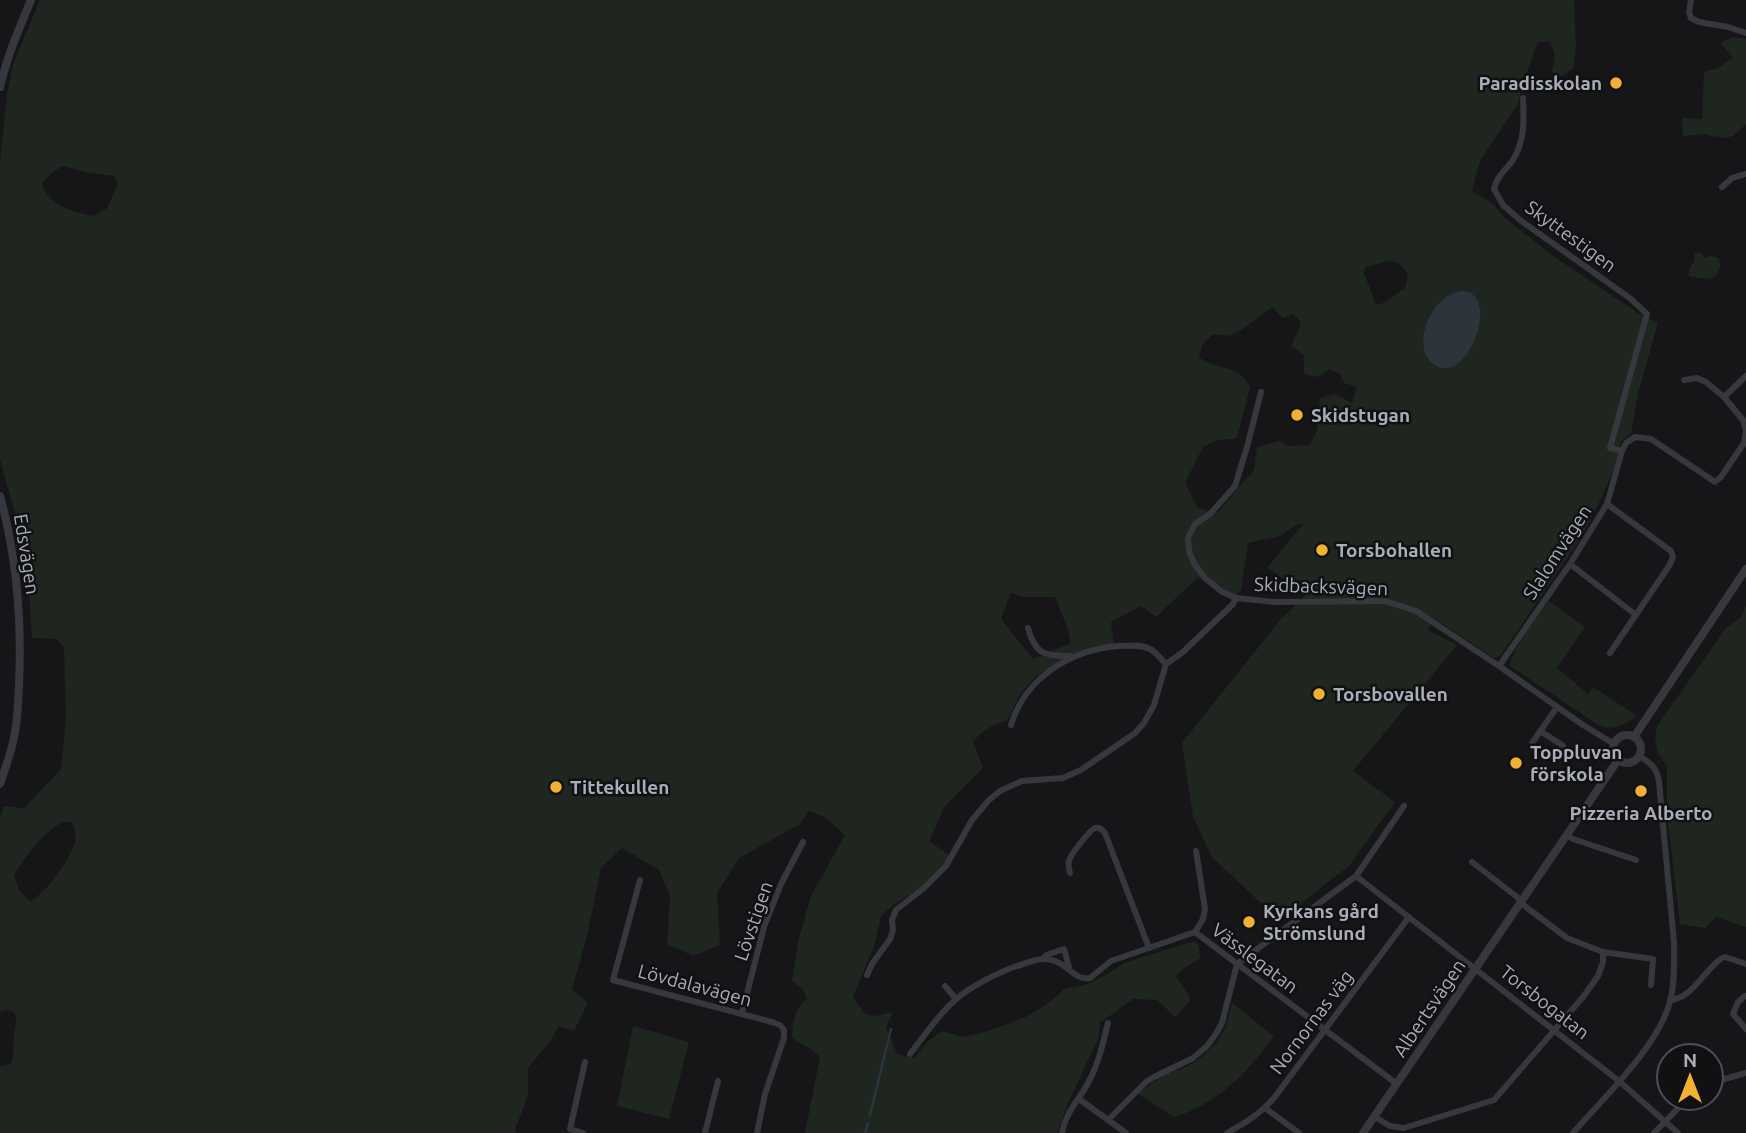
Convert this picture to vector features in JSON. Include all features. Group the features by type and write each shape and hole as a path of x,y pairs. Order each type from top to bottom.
{"street":[{"path":"0,87 9,54 31,0"},
{"path":"1691,0 1691,18 1746,33"},
{"name":"Skyttestigen","path":"1523,98 1524,129 1514,159 1495,183 1494,189 1498,197 1520,220 1611,284 1647,314 1610,448 1622,451"},
{"path":"1722,187 1732,178 1746,174"},
{"path":"1724,397 1746,376"},
{"path":"1622,451 1626,443 1635,437 1651,439 1715,482 1721,477 1744,443 1746,431 1743,420 1724,397 1706,382 1697,378 1684,380"},
{"name":"Skidbacksvägen","path":"1261,392 1235,486 1210,514 1195,524 1188,538 1189,552 1206,579 1221,591 1236,598 1273,602 1385,601 1416,611 1614,744"},
{"name":"Slalomvägen","path":"1499,666 1570,564 1606,504 1622,451"},
{"name":"Edsvägen","path":"0,496 11,539 18,584 20,623 14,738 0,784"},
{"path":"1606,504 1671,551 1673,557 1610,653"},
{"path":"1570,564 1636,615"},
{"path":"1634,737 1746,569"},
{"path":"867,975 890,939 896,910 946,866 972,820 989,800 1000,790 1022,781 1063,779 1081,770 1135,733 1154,705 1166,664 1183,652 1236,598"},
{"path":"1028,628 1039,651 1049,655 1075,656"},
{"path":"1011,725 1015,711 1026,693 1040,678 1075,656 1102,647 1142,646 1150,648 1166,664"},
{"path":"1532,743 1557,707"},
{"path":"1540,732 1562,745 1570,754"},
{"path":"1624,735 1634,737 1641,747 1639,756 1629,763 1618,760 1614,744 1624,735"},
{"path":"1573,1133 1647,1047 1670,1000 1674,942 1658,782 1655,768 1639,756"},
{"name":"Albertsvägen","path":"1363,1133 1618,760"},
{"path":"1108,1120 1146,1082 1193,1058 1212,1041 1224,1016 1237,964 1356,876 1404,806"},
{"path":"1070,873 1068,864 1072,855 1092,830 1101,829 1105,833 1149,948"},
{"path":"1566,835 1636,860"},
{"name":"Lövstigen","path":"742,1013 764,927 781,884 803,842"},
{"path":"910,1054 956,999 1005,971 1043,959 1060,963 1079,978 1090,978 1107,963 1195,932 1203,919 1205,909 1196,851"},
{"path":"1472,862 1567,939 1603,952 1653,959 1651,985"},
{"name":"Torsbogatan","path":"1356,876 1619,1080 1678,1133"},
{"name":"Lövdalavägen","path":"640,880 613,980 772,1021 784,1030 784,1038 765,1094 757,1133"},
{"name":"Nornornas väg","path":"1227,1133 1251,1120 1265,1108 1409,917"},
{"name":"Vässlegatan","path":"1195,932 1397,1084"},
{"path":"1043,959 1046,955 1064,949 1070,969"},
{"path":"1375,1117 1390,1126 1404,1128 1494,1100 1583,997 1598,976 1603,952"},
{"path":"1670,1000 1690,991 1722,957 1746,964"},
{"path":"945,986 956,999"},
{"path":"1745,996 1738,1002 1733,1014 1746,1029"},
{"path":"1062,1133 1070,1110 1091,1078 1108,1023"},
{"path":"583,1133 569,1129 585,1062"},
{"path":"1725,1079 1746,1073"},
{"path":"705,1133 718,1081"},
{"path":"1079,1099 1126,1133"},
{"path":"1265,1108 1299,1133"},
{"path":"1654,1133 1674,1112"}],"shaded area":[{"path":"40,0 1574,0 1576,49 1573,69 1561,76 1552,72 1555,56 1550,41 1538,42 1518,104 1480,161 1472,191 1492,203 1505,218 1553,256 1638,313 1658,323 1638,394 1631,433 1621,442 1616,464 1579,541 1500,656 1494,658 1435,619 1428,630 1457,645 1353,771 1395,802 1349,866 1304,901 1289,917 1286,915 1279,920 1212,857 1193,817 1182,743 1281,619 1307,594 1267,568 1304,523 1280,536 1248,543 1241,590 1232,601 1198,577 1156,617 1141,606 1111,622 1114,646 1094,647 1075,653 1035,677 1019,696 1007,721 988,728 973,742 983,768 945,806 929,841 949,855 943,867 925,886 893,905 881,916 874,946 853,997 864,1013 875,1016 893,1012 886,1027 897,1054 914,1058 927,1042 942,1031 963,1037 989,1031 1028,1016 1064,989 1085,985 1124,963 1195,941 1199,946 1200,958 1176,976 1190,998 1175,1017 1157,1000 1133,999 1100,1023 1098,1039 1057,1133 805,1133 820,1057 792,1038 795,1016 807,998 802,989 792,981 798,941 811,896 845,835 825,817 809,811 800,824 739,858 717,893 720,945 693,956 667,944 670,896 659,870 622,848 601,868 587,936 572,989 588,1003 574,1031 559,1026 528,1068 528,1095 516,1133 0,1133 0,1066 11,1064 16,1021 14,1012 0,1012 0,818 4,806 24,808 61,769 66,717 64,648 57,639 32,638 28,576 20,532 0,459 0,162 13,64","holes":["62,166 114,176 118,184 107,208 94,216 71,210 50,198 42,184","1389,261 1399,263 1408,274 1405,288 1386,302 1376,305 1364,273 1365,267","1272,307 1283,318 1293,314 1300,321 1300,327 1291,346 1304,355 1304,373 1318,377 1330,369 1340,374 1344,383 1357,387 1352,403 1335,394 1320,398 1317,430 1310,445 1288,446 1280,441 1257,447 1254,470 1217,513 1198,508 1185,483 1203,447 1215,441 1237,438 1250,387 1239,373 1199,358 1202,345 1213,334 1229,336","1011,593 1023,597 1055,597 1067,627 1071,643 1033,659 1001,619","63,822 71,822 76,838 68,859 56,876 30,901 19,890 14,875 42,838"]},
{"path":"1734,37 1746,39 1746,124 1733,136 1726,138 1707,134 1683,136 1682,118 1702,119 1704,72 1718,68 1733,57 1720,43"},
{"path":"1697,252 1705,258 1717,257 1720,269 1716,276 1707,279 1688,276"},
{"path":"1461,291 1471,293 1478,301 1480,322 1477,334 1466,355 1459,362 1452,367 1440,368 1429,360 1425,353 1424,333 1437,306 1452,294"},
{"path":"1549,601 1585,627 1557,668 1588,694 1593,687 1637,716 1615,727 1600,726 1510,666 1520,642"},
{"path":"1746,606 1746,927 1716,917 1705,928 1680,924 1667,815 1667,766 1658,754 1655,738 1657,726 1726,628 1741,617"},
{"path":"1232,1003 1274,1036 1243,1074 1205,1104 1174,1117 1138,1094 1166,1074 1188,1066 1203,1056 1225,1029"},
{"path":"633,1026 689,1042 669,1119 617,1106"}],"waterway":[{"path":"870,1115 891,1029"},
{"path":"865,1133 868,1123"}],"place":[{"name":"Paradisskolan","path":"1616,83"},
{"name":"Skidstugan","path":"1297,415"},
{"name":"Torsbohallen","path":"1322,550"},
{"name":"Torsbovallen","path":"1319,694"},
{"name":"Toppluvan förskola","path":"1516,763"},
{"name":"Tittekullen","path":"556,787"},
{"name":"Pizzeria Alberto","path":"1641,791"},
{"name":"Kyrkans gård Strömslund","path":"1249,922"}]}
